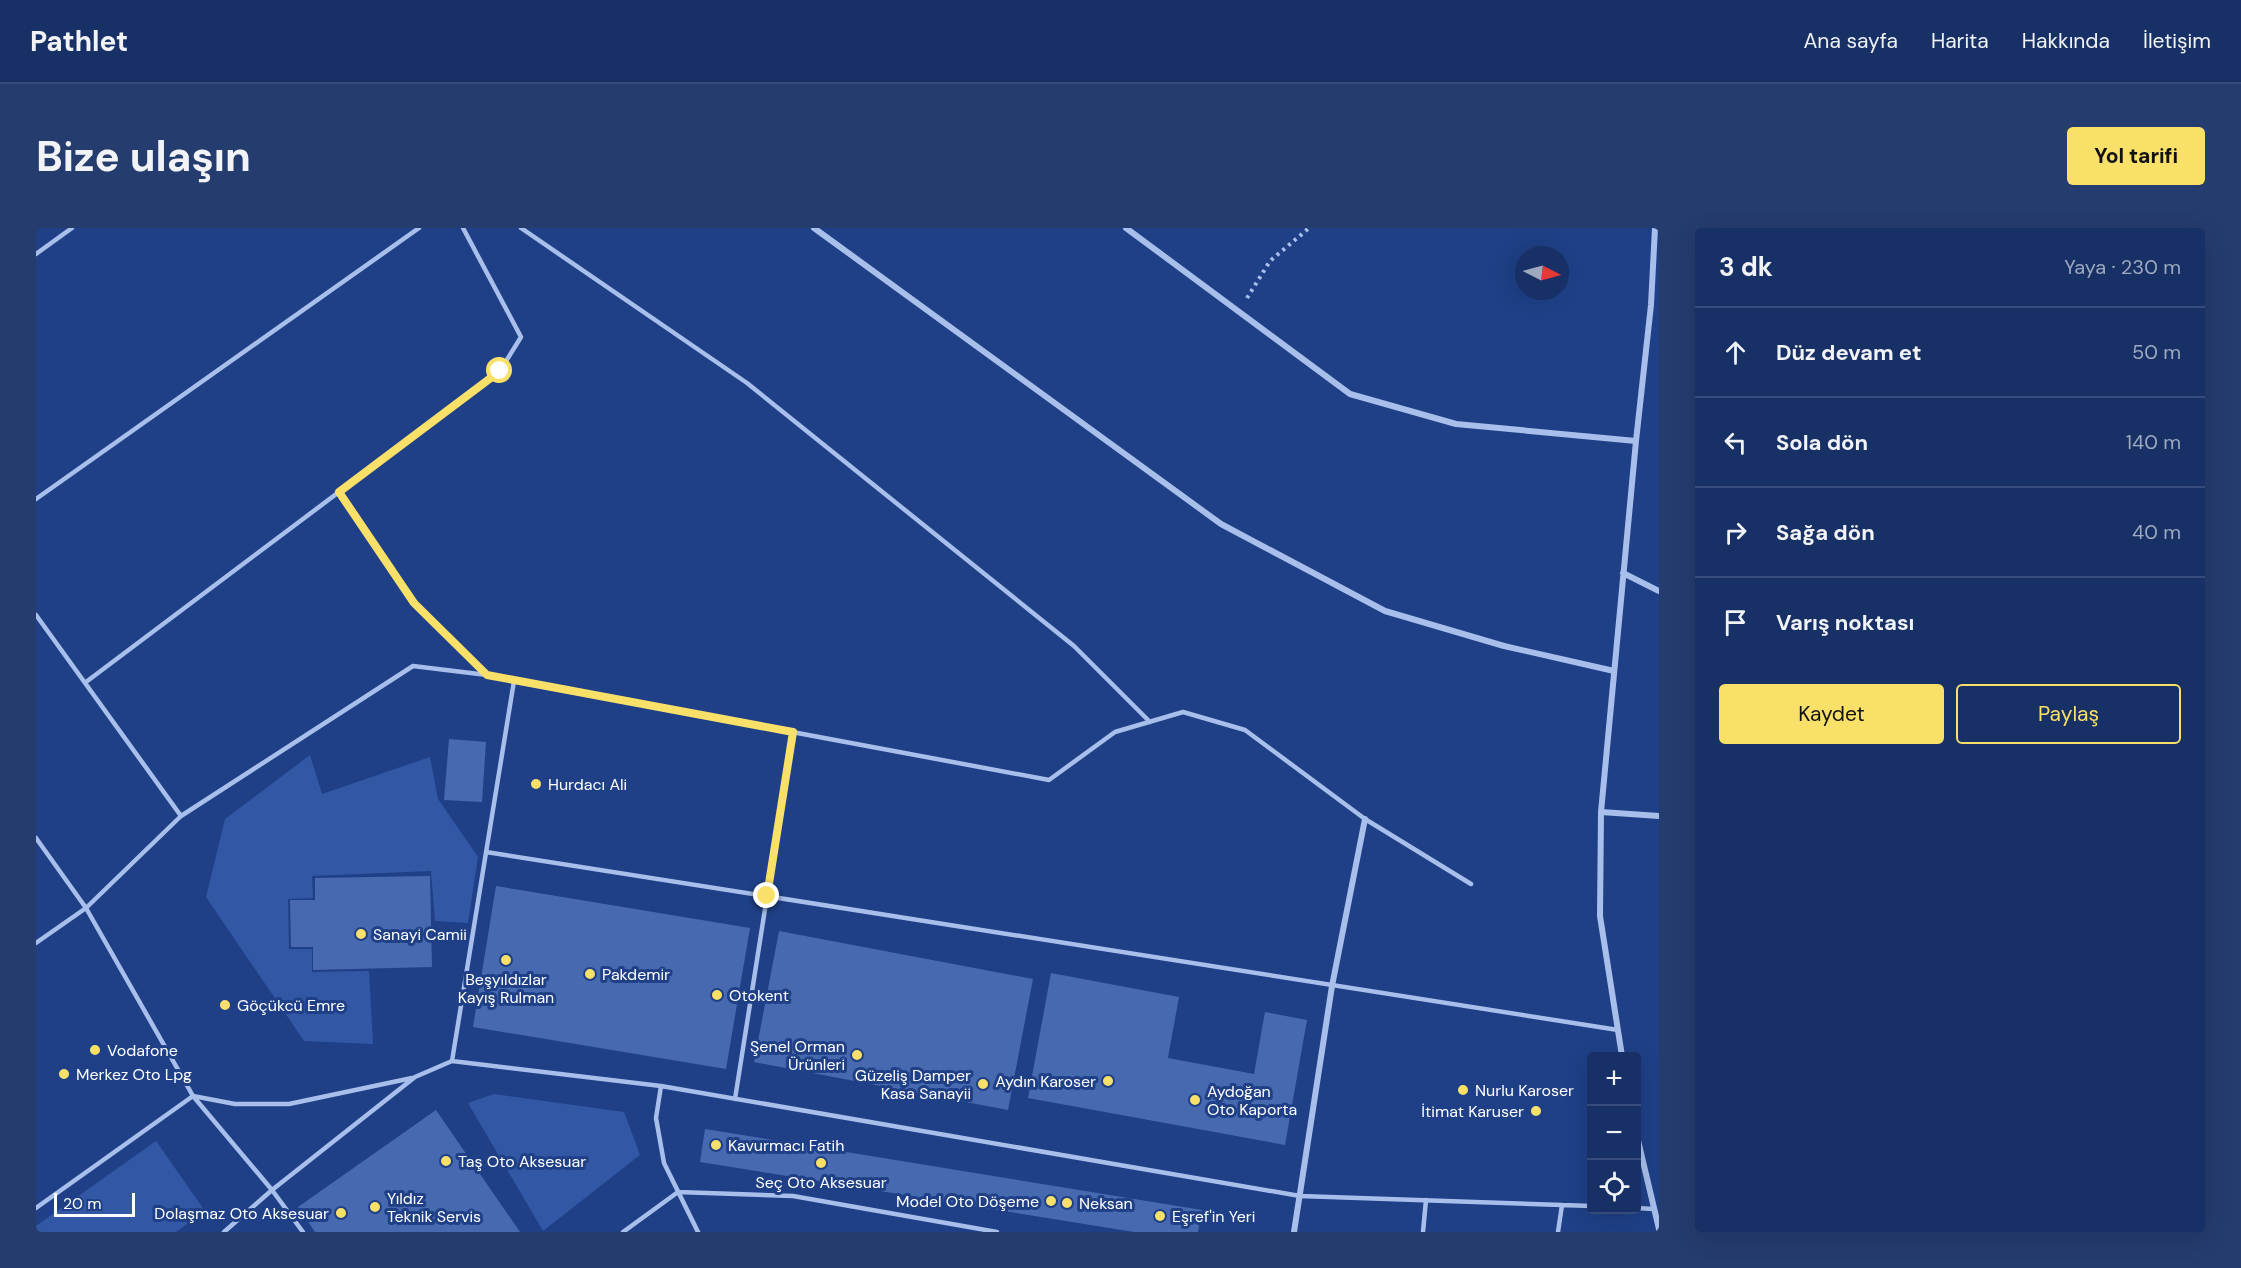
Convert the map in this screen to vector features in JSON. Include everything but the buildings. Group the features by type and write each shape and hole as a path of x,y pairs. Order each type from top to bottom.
{"street":[{"path":"814,228 1221,524 1385,611 1504,646 1614,671"},
{"path":"1126,228 1350,394 1456,424 1635,441"},
{"path":"1621,1052 1600,916 1600,812 1635,441 1651,305 1655,228"},
{"path":"1623,573 1659,591"},
{"path":"1600,812 1659,816"},
{"path":"1294,1232 1332,986 1365,819"},
{"path":"1641,1153 1659,1229"}],"lane":[{"path":"36,254 72,228"},
{"path":"36,499 419,228"},
{"path":"86,682 500,371 521,337 463,228"},
{"path":"521,228 747,382 1074,646 1150,722"},
{"path":"339,492 414,603 487,675"},
{"path":"36,615 181,816"},
{"path":"36,943 86,908 181,816 413,666 487,675 1049,780 1115,732 1183,712 1245,730 1365,819 1471,884"},
{"path":"452,1061 514,681"},
{"path":"735,1099 793,732"},
{"path":"36,838 86,908 194,1095 272,1190 303,1232"},
{"path":"486,852 1618,1030"},
{"path":"36,1208 194,1095 235,1104 290,1104 415,1077 452,1061 661,1086 1300,1196 1587,1206"},
{"path":"224,1232 272,1190 415,1077"},
{"path":"661,1086 656,1118 664,1163 698,1232"},
{"path":"623,1232 678,1192 794,1196 997,1232"},
{"path":"1423,1232 1426,1200"},
{"path":"1558,1232 1562,1205"},
{"path":"1641,1208 1654,1209"}],"path":[{"path":"1239,311 1269,261 1309,228"}],"shaded area":[{"path":"310,755 322,794 430,757 438,799 478,857 468,923 435,921 431,871 312,876 313,898 288,899 289,949 312,949 312,972 369,971 373,1044 304,1041 206,897 225,819"},
{"path":"494,1094 624,1112 640,1155 543,1231 468,1103"},
{"path":"156,1141 205,1211 176,1232 36,1232 36,1226"}],"place":[{"name":"Hurdacı Ali","path":"536,784"},
{"name":"Sanayi Camii","path":"361,934"},
{"name":"Beşyıldızlar Kayış Rulman","path":"506,960"},
{"name":"Pakdemir","path":"590,974"},
{"name":"Otokent","path":"717,995"},
{"name":"Göçükcü Emre","path":"225,1005"},
{"name":"Vodafone","path":"95,1050"},
{"name":"Şenel Orman Ürünleri","path":"857,1055"},
{"name":"Merkez Oto Lpg","path":"64,1074"},
{"name":"Aydın Karoser","path":"1108,1081"},
{"name":"Güzeliş Damper Kasa Sanayii","path":"983,1084"},
{"name":"Nurlu Karoser","path":"1463,1090"},
{"name":"Aydoğan Oto Kaporta","path":"1195,1100"},
{"name":"İtimat Karuser","path":"1536,1111"},
{"name":"Kavurmacı Fatih","path":"716,1145"},
{"name":"Taş Oto Aksesuar","path":"446,1161"},
{"name":"Seç Oto Aksesuar","path":"821,1163"},
{"name":"Model Oto Döşeme","path":"1051,1201"},
{"name":"Neksan","path":"1067,1203"},
{"name":"Yıldız Teknik Servis","path":"375,1207"},
{"name":"Dolaşmaz Oto Aksesuar","path":"341,1213"},
{"name":"Eşref'in Yeri","path":"1160,1216"}],"route":[{"path":"500,371 339,492 414,603 487,675 793,732 767,896"}]}
